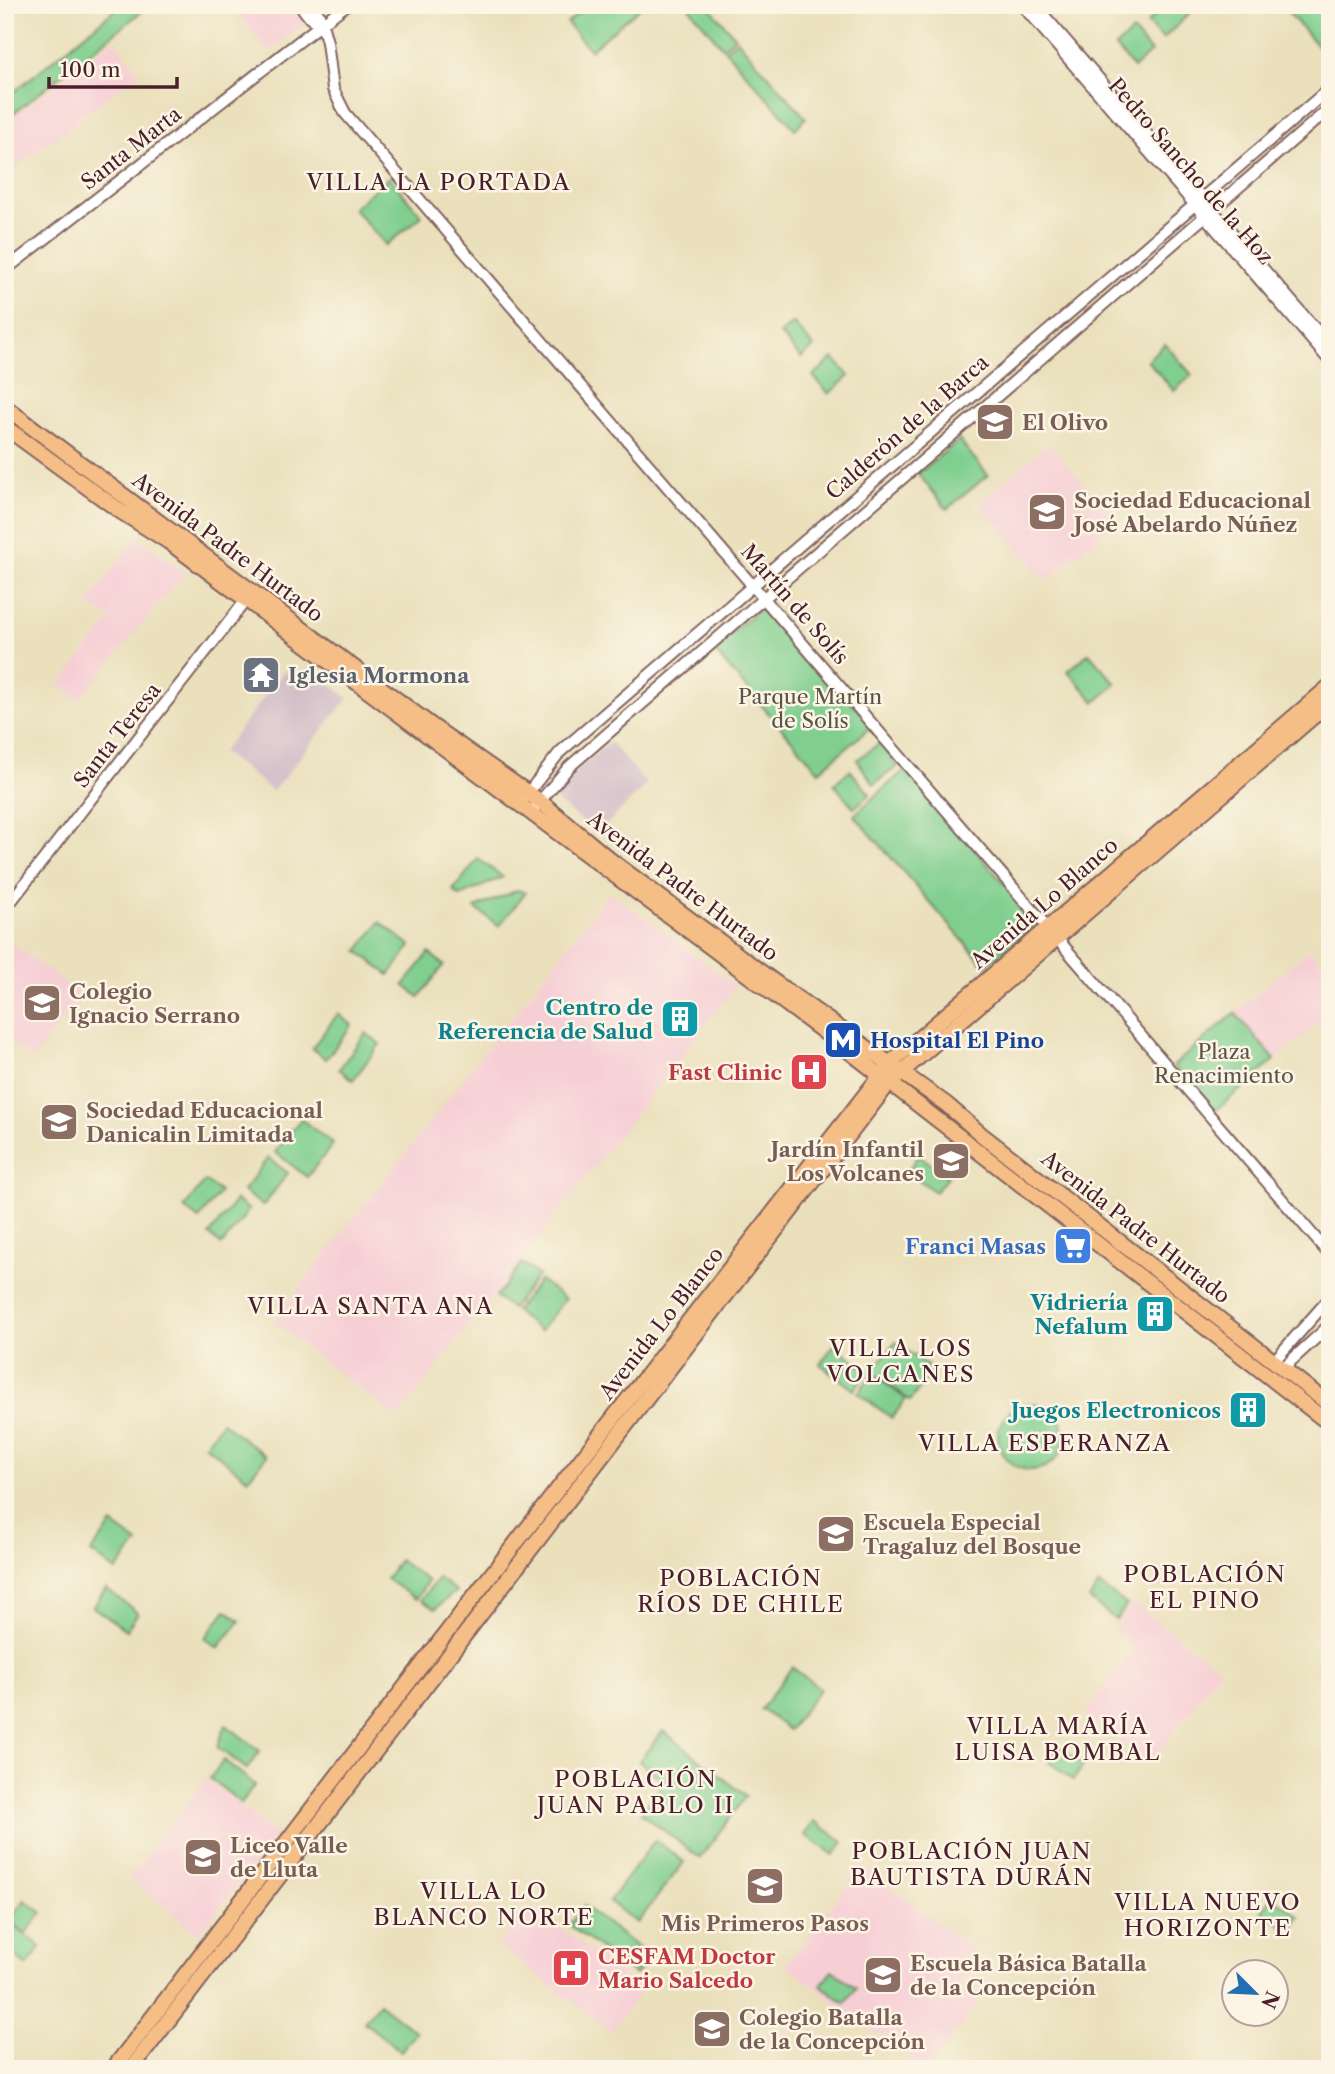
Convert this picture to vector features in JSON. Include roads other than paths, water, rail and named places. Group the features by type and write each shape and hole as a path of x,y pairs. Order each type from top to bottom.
{"main road":[{"name":"Avenida Padre Hurtado","path":"5,407 436,729 1330,1424"},
{"name":"Avenida Padre Hurtado","path":"5,427 112,506 169,542 895,1067 1330,1405"},
{"name":"Avenida Lo Blanco","path":"113,2069 261,1874 884,1079 1330,686"},
{"name":"Avenida Lo Blanco","path":"1053,931 1330,702"},
{"name":"Avenida Lo Blanco","path":"131,2069 884,1079"},
{"path":"1259,1368 1274,1371 1278,1365"},
{"path":"261,1874 274,1883"}],"street":[{"path":"300,5 310,18 321,25"},
{"name":"Martín de Solís","path":"313,5 320,17 327,42 333,89 345,113 1330,1255"},
{"name":"Santa Marta","path":"5,270 346,5"},
{"name":"Pedro Sancho de la Hoz","path":"1022,5 1198,201"},
{"name":"Pedro Sancho de la Hoz","path":"1035,5 1330,361"},
{"name":"Calderón de la Barca","path":"529,803 553,759 566,747 1330,88"},
{"name":"Calderón de la Barca","path":"529,803 1330,108"},
{"name":"Pedro Sancho de la Hoz","path":"1208,213 1330,346"},
{"path":"246,600 266,601"},
{"name":"Santa Teresa","path":"5,909 246,600"},
{"path":"566,747 574,748 579,759"},
{"path":"1278,1365 1330,1298"},
{"path":"1278,1365 1330,1325"}],"place":[{"name":"El Olivo","path":"995,422"},
{"name":"Sociedad Educacional José Abelardo Núñez","path":"1047,512"},
{"name":"Iglesia Mormona","path":"261,675"},
{"name":"Colegio Ignacio Serrano","path":"42,1003"},
{"name":"Centro de Referencia de Salud","path":"680,1019"},
{"name":"Hospital El Pino","path":"843,1040"},
{"name":"Fast Clinic","path":"809,1072"},
{"name":"Sociedad Educacional Danicalin Limitada","path":"59,1122"},
{"name":"Jardín Infantil Los Volcanes","path":"951,1161"},
{"name":"Franci Masas","path":"1073,1246"},
{"name":"Vidriería Nefalum","path":"1155,1314"},
{"name":"Juegos Electronicos","path":"1248,1410"},
{"name":"Escuela Especial Tragaluz del Bosque","path":"836,1534"},
{"name":"Liceo Valle de Lluta","path":"203,1857"},
{"name":"Mis Primeros Pasos","path":"765,1886"},
{"name":"CESFAM Doctor Mario Salcedo","path":"571,1968"},
{"name":"Escuela Básica Batalla de la Concepción","path":"883,1975"},
{"name":"Colegio Batalla de la Concepción","path":"712,2029"}],"district":[{"name":"VILLA LA PORTADA","path":"439,182"},
{"name":"VILLA SANTA ANA","path":"371,1306"},
{"name":"VILLA LOS VOLCANES","path":"901,1361"},
{"name":"VILLA ESPERANZA","path":"1045,1443"},
{"name":"POBLACIÓN EL PINO","path":"1205,1587"},
{"name":"POBLACIÓN RÍOS DE CHILE","path":"741,1591"},
{"name":"VILLA MARÍA LUISA BOMBAL","path":"1058,1739"},
{"name":"POBLACIÓN JUAN PABLO II","path":"636,1792"},
{"name":"POBLACIÓN JUAN BAUTISTA DURÁN","path":"972,1864"},
{"name":"VILLA LO BLANCO NORTE","path":"484,1904"},
{"name":"VILLA NUEVO HORIZONTE","path":"1208,1915"}],"park label":[{"name":"Parque Martín de Solís","path":"810,708"},
{"name":"Plaza Renacimiento","path":"1224,1063"}]}
